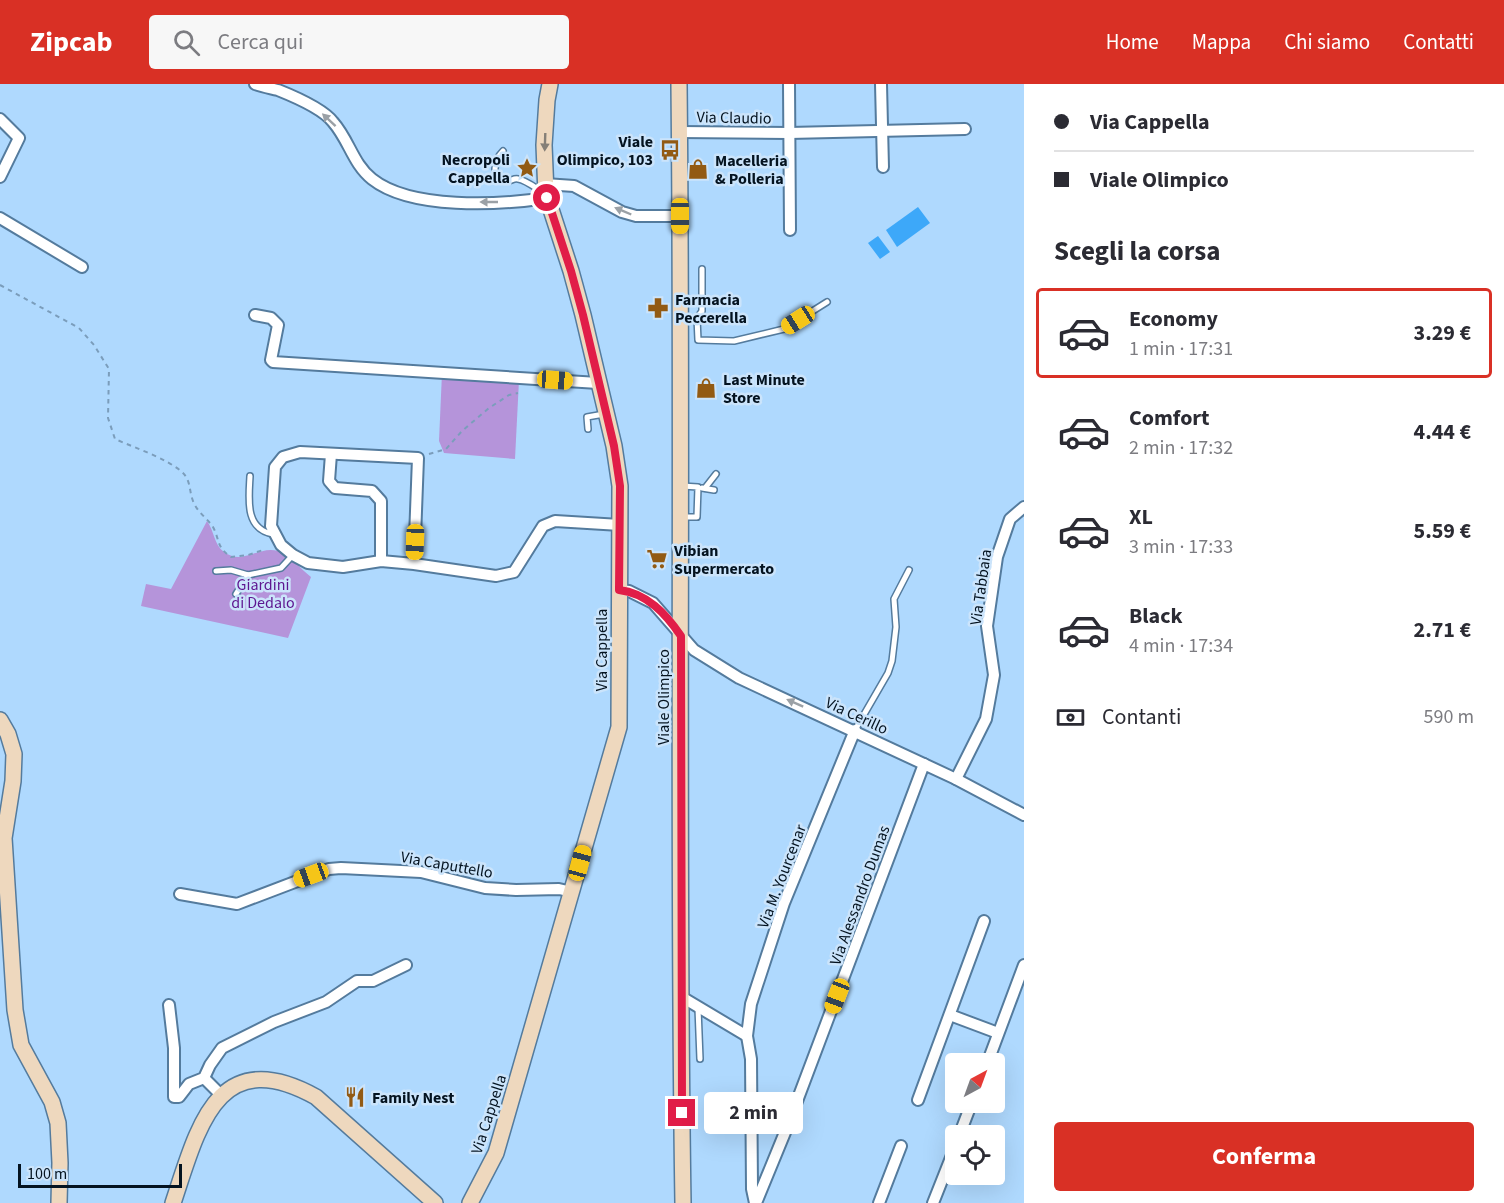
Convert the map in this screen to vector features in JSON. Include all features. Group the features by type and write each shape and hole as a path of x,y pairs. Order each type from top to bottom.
{"street":[{"path":"255,84 278,90 305,102 333,121 357,163 372,179 402,195 421,200 521,202 546,192 574,186 622,212 636,216 680,216"},
{"name":"Via Cappella","path":"471,1203 496,1153 619,727 620,486 614,446 571,271 546,192 544,145 550,84"},
{"name":"Viale Olimpico","path":"679,84 680,996 683,1203"},
{"name":"Via Claudio","path":"789,84 790,230"},
{"path":"881,84 883,166"},
{"path":"0,119 19,138 0,177"},
{"name":"Via Claudio","path":"679,132 789,133 965,129"},
{"path":"0,218 82,267"},
{"path":"255,315 271,318 278,325 271,360 273,362 598,383"},
{"path":"414,564 418,458 300,452 283,457 275,467 272,526 280,545 308,563 343,567 381,561 496,576 514,572 543,526 555,521 620,525"},
{"path":"331,454 329,481 335,488 372,491 381,501 381,561"},
{"name":"Via Tabbaia","path":"956,779 986,719 994,675 987,626 997,557 1010,519 1024,507"},
{"name":"Via Cerillo","path":"619,590 629,591 653,603 694,650 740,678 855,730 1024,815"},
{"path":"0,720 8,734 14,754 13,781 2,837 15,1010 21,1045 52,1102 58,1123 60,1163 58,1203"},
{"name":"Via M. Yourcenar","path":"755,1203 752,1189 751,1059 747,1036 751,1004 784,903 855,730"},
{"name":"Via Alessandro Dumas","path":"755,1203 788,1125 924,764"},
{"name":"Via Caputtello","path":"180,894 237,904 329,868 422,872 485,888 559,889 573,892"},
{"path":"918,1100 984,921"},
{"path":"169,1005 174,1048 174,1097 179,1098 189,1084 204,1078 222,1048 274,1022 326,1002 357,981 373,981 406,965"},
{"path":"991,1053 1024,965"},
{"path":"680,996 747,1036"},
{"path":"950,1015 998,1032"},
{"path":"204,1078 221,1095"},
{"path":"173,1203 196,1136 221,1095 232,1086 249,1080 274,1079 296,1085 316,1097 435,1203"},
{"path":"879,1203 901,1146"},
{"path":"933,1203 945,1173"}],"lane":[{"path":"503,151 497,157 494,165 495,173 499,178 506,181 518,179 546,192"},
{"path":"702,269 702,311 698,318 698,340 734,341 784,329 827,302"},
{"path":"680,319 698,318"},
{"path":"588,429 587,417 606,414"},
{"path":"705,488 716,474"},
{"path":"250,476 249,510 252,519 265,532 275,534"},
{"path":"680,486 714,490"},
{"path":"680,517 697,517 698,487"},
{"path":"216,571 231,570 248,575 281,568 293,555"},
{"path":"855,730 888,673 892,661 896,627 894,599 909,570"},
{"path":"236,594 248,575"},
{"path":"698,1006 700,1059"}],"path":[{"path":"0,285 79,328 94,345 109,369 108,418 116,439 170,464 183,473 190,484 193,501 202,516 213,526 223,552 231,557 263,550"},
{"path":"418,458 446,449 462,431 489,408 509,395 518,393"}],"green space":[{"path":"442,373 519,380 515,459 444,453 439,441"},
{"name":"Giardini di Dedalo","path":"207,521 218,545 231,556 278,551 311,577 288,638 141,606 146,584 171,589"}],"water":[{"path":"918,207 930,223 897,247 886,230"},
{"path":"878,236 890,252 880,259 868,243"}],"place":[{"name":"Viale Olimpico, 103","path":"670,150"},
{"name":"Necropoli Cappella","path":"527,168"},
{"name":"Macelleria & Polleria","path":"698,169"},
{"name":"Farmacia Peccerella","path":"658,308"},
{"name":"Last Minute Store","path":"706,388"},
{"name":"Vibian Supermercato","path":"657,559"},
{"name":"Family Nest","path":"355,1097"}],"route":[{"path":"547,198 583,315 614,446 620,486 619,590 629,591 653,603 681,636 680,1022 682,1113"}]}
